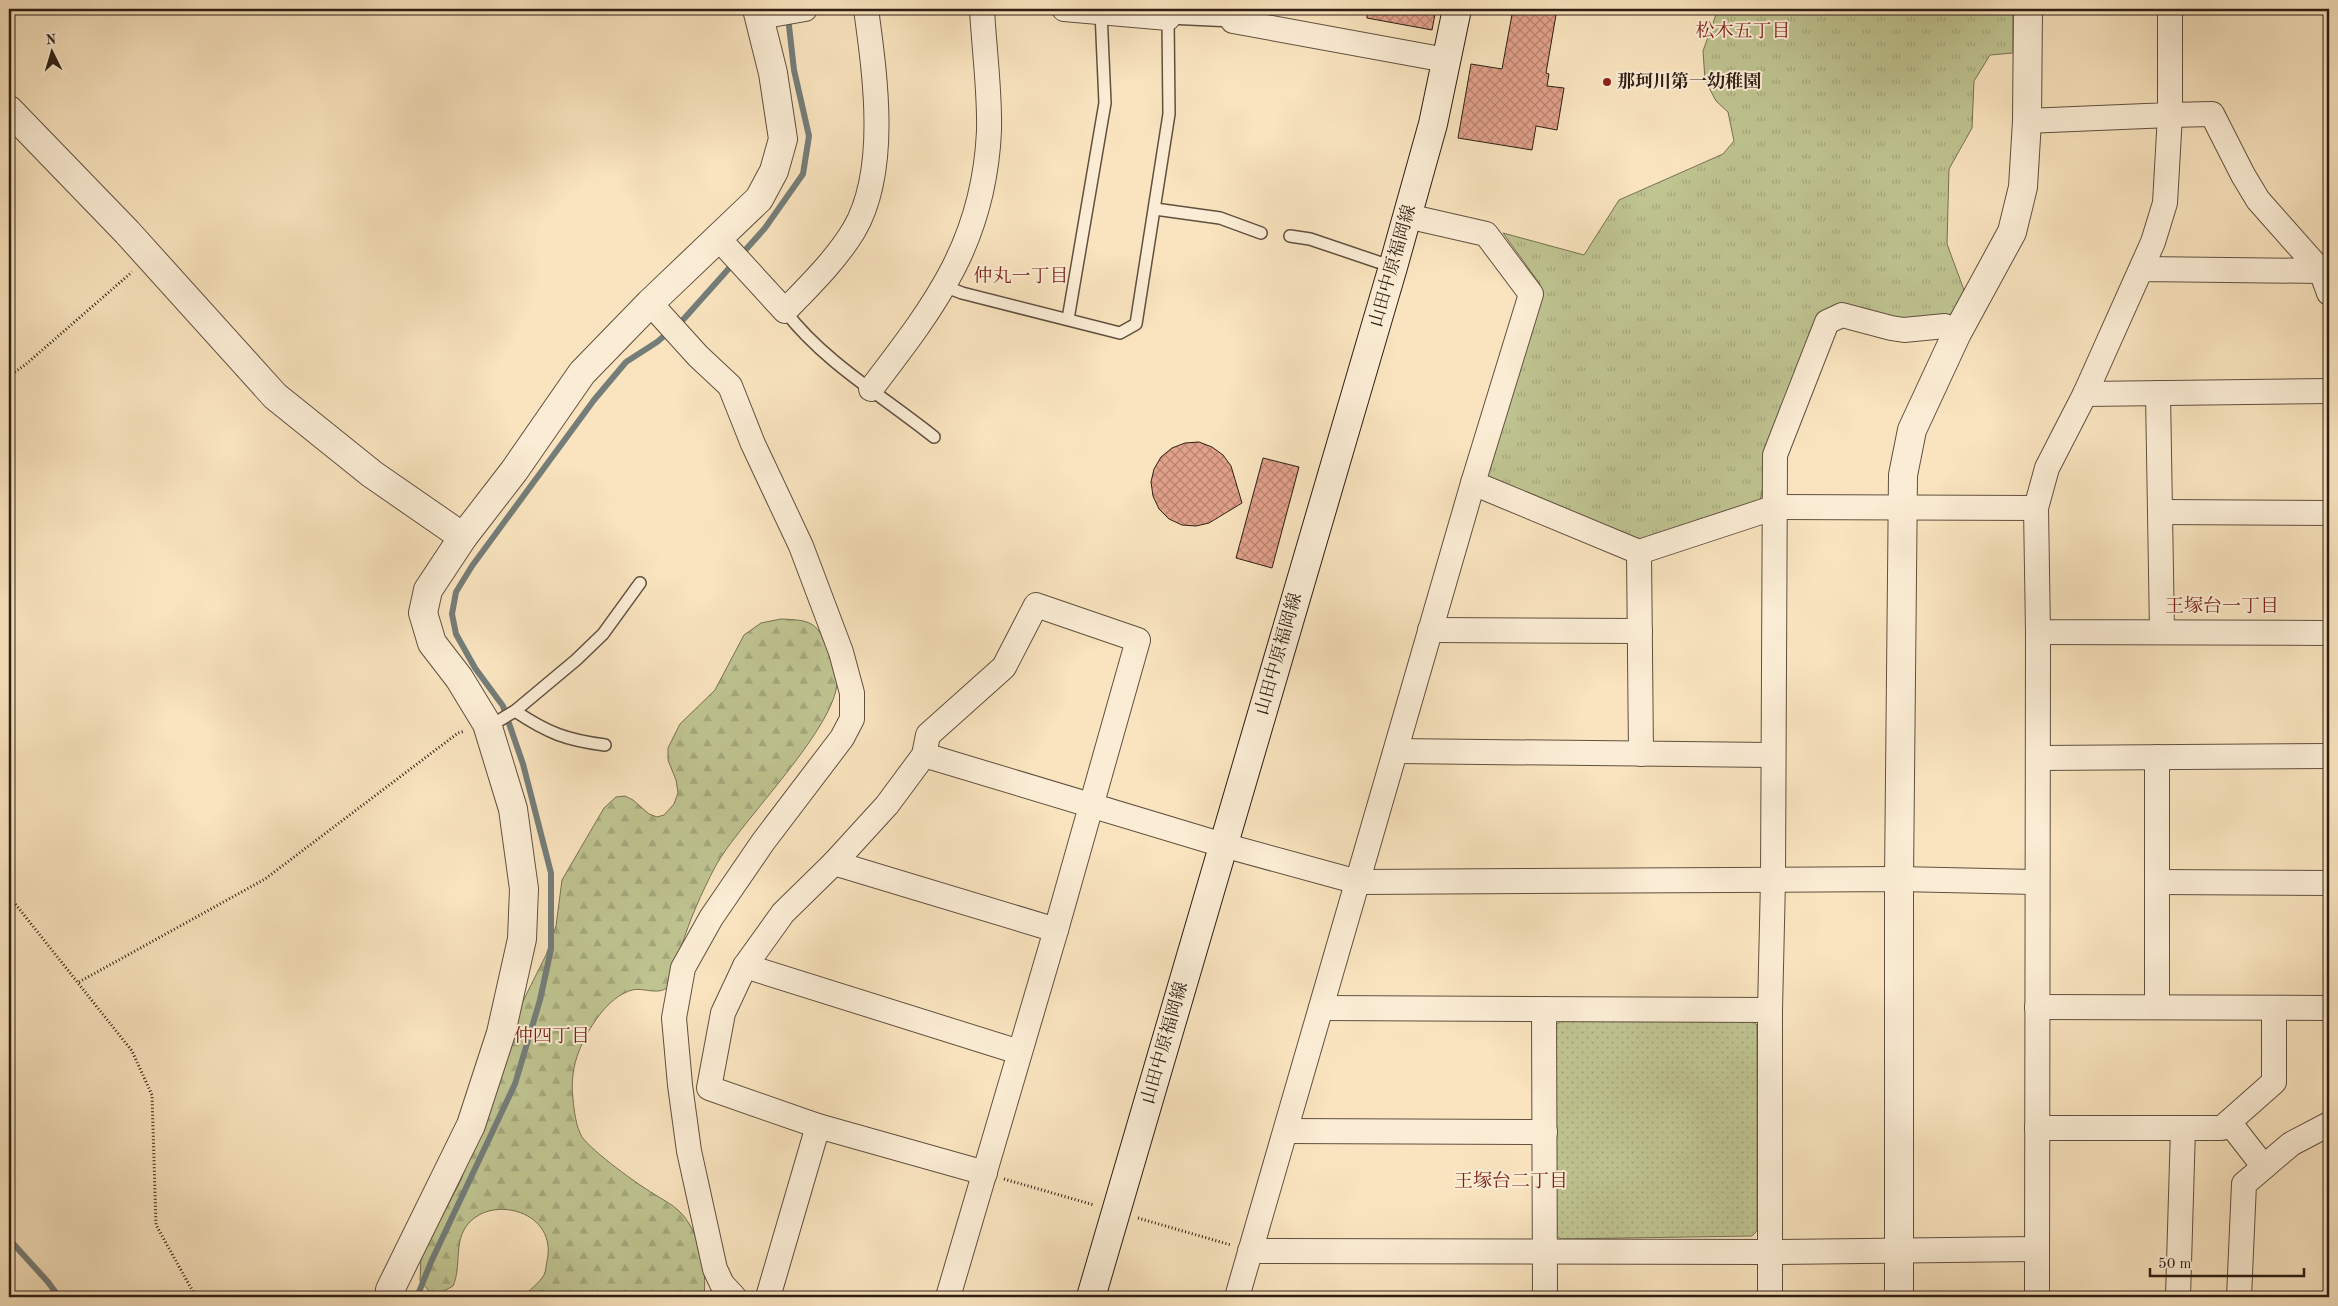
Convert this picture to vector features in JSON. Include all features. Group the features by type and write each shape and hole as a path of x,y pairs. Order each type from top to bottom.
{"street":[{"path":"389,1297 390,1290 471,1125 501,1033 522,939 524,889 513,809 487,724 459,678 432,643 423,613 428,590 463,537 514,471 582,372 650,303 759,199 774,171 783,140 773,73 758,13 805,9"},
{"path":"720,238 785,311 824,271 854,230 869,193 874,150 876,109 866,9"},
{"path":"871,388 911,336 944,286 964,249 977,213 989,130 982,9"},
{"path":"1064,9 1168,18"},
{"name":"山田中原福岡線","path":"1091,1297 1408,216 1433,124 1456,9"},
{"path":"1899,1297 1899,879 1903,476 1912,430 1957,333 2012,232 2023,187 2027,121 2028,9"},
{"path":"2037,1297 2036,882 2038,632 2036,508 2047,468 2085,394 2143,269 2165,203 2170,115 2170,9"},
{"path":"1234,15 1446,60"},
{"path":"9,110 150,257 275,396 372,474 463,537"},
{"path":"2027,121 2212,114 2258,200 2325,282"},
{"path":"1237,1297 1473,483 1531,294 1486,234 1408,216"},
{"path":"2143,269 2325,282"},
{"path":"650,303 698,356 730,386 753,444 801,546 841,652 852,693 852,719 842,738 763,842 711,918 683,968 674,1018 689,1151 715,1269 722,1284 734,1297"},
{"path":"1770,1297 1770,1010 1773,880 1772,755 1776,507 1775,455 1827,322 1842,315 1897,329 1945,326 1957,333"},
{"path":"2085,394 2329,390"},
{"path":"2158,393 2162,632"},
{"path":"1473,483 1639,552 1776,507 2036,508"},
{"path":"2160,512 2329,513"},
{"path":"1639,552 1641,754"},
{"path":"948,1297 985,1173 1019,1052 1056,930 1138,640 1036,605 1004,667 928,734 924,755 887,805 834,863 783,913 745,966 723,1013 709,1088 818,1126 985,1173"},
{"path":"1430,630 1640,631"},
{"path":"2038,632 2329,633"},
{"path":"1396,751 1772,755"},
{"path":"924,755 1092,804 1223,845 1358,882 1899,879 2036,882"},
{"path":"2038,758 2329,756"},
{"path":"2157,757 2157,1007"},
{"path":"834,863 1056,930"},
{"path":"2157,882 2329,883"},
{"path":"745,966 1019,1052"},
{"path":"2037,1007 2329,1008"},
{"path":"1322,1008 1770,1010"},
{"path":"2037,1128 2222,1128 2274,1082 2274,1008"},
{"path":"1544,1009 1545,1297"},
{"path":"2229,1122 2264,1167"},
{"path":"2239,1297 2244,1184 2291,1144 2329,1124"},
{"path":"768,1297 818,1126"},
{"path":"2178,1297 2183,1128"},
{"path":"1286,1131 1545,1132"},
{"path":"1250,1251 1770,1252 1899,1249 2036,1250"}],"lane":[{"path":"1068,319 1105,103 1101,12"},
{"path":"944,286 962,294 1120,333 1136,324 1169,114 1168,18 1234,15"},
{"path":"1155,209 1220,218 1261,233"},
{"path":"1290,236 1310,239 1393,267"},
{"path":"785,311 804,335 822,353 934,437"},
{"path":"487,724 500,720 515,711 603,634 640,583"},
{"path":"515,711 541,728 572,740 605,745"}],"path":[{"path":"9,376 25,365 150,257"},
{"path":"79,982 265,879 458,733 487,724"},
{"path":"9,896 132,1051 152,1095 156,1225 196,1297"}],"green space":[{"path":"1718,9 2013,9 2013,53 1990,55 1974,81 1972,128 1949,169 1947,244 1964,290 1954,311 1948,316 1901,323 1838,309 1766,470 1760,502 1646,543 1484,480 1540,284 1503,233 1584,255 1619,200 1723,154 1734,141 1728,112 1716,101 1705,80 1703,51"},
{"path":"781,619 805,621 816,627 820,632 837,677 834,697 823,720 807,745 727,848 715,867 688,927 670,985 666,989 657,991 632,990 614,999 593,1024 583,1042 575,1063 573,1075 572,1093 578,1128 582,1137 616,1167 676,1209 686,1219 692,1229 703,1263 704,1297 522,1297 544,1275 548,1244 543,1230 533,1220 521,1213 507,1210 492,1210 479,1215 468,1224 463,1231 459,1246 456,1278 453,1286 442,1292 430,1292 420,1281 421,1257 461,1180 522,1003 546,955 556,926 562,880 604,808 616,797 625,796 633,800 649,814 657,817 664,815 674,804 678,793 676,780 668,760 668,748 680,724 715,690 744,635 761,623"},
{"path":"1564,1019 1751,1020 1757,1025 1757,1231 1752,1236 1561,1239 1553,1234 1553,1027"}],"building":[{"path":"1367,9 1436,9 1432,30 1367,18"},
{"path":"1513,9 1557,9 1546,73 1549,74 1547,86 1564,88 1557,130 1536,126 1532,150 1458,138 1471,64 1502,69"},
{"path":"1199,442 1212,447 1223,455 1231,466 1242,503 1209,523 1196,526 1182,525 1169,519 1159,509 1153,496 1151,482 1154,469 1161,457 1172,448 1185,443"},
{"path":"1263,458 1299,467 1272,568 1236,558"}],"waterway":[{"path":"417,1297 431,1262 515,1084 540,1000 551,949 551,873 523,764 503,706 475,668 456,634 452,614 456,592 472,566 594,400 626,362 657,342 682,321 765,228 803,174 809,136 794,70 788,17"},
{"path":"9,1239 59,1297"}],"place":[{"name":"那珂川第一幼稚園","path":"1607,82"}],"district":[{"name":"松木五丁目","path":"1743,32"},
{"name":"仲丸一丁目","path":"1021,277"},
{"name":"王塚台一丁目","path":"2222,607"},
{"name":"仲四丁目","path":"552,1037"},
{"name":"王塚台二丁目","path":"1511,1182"}]}
